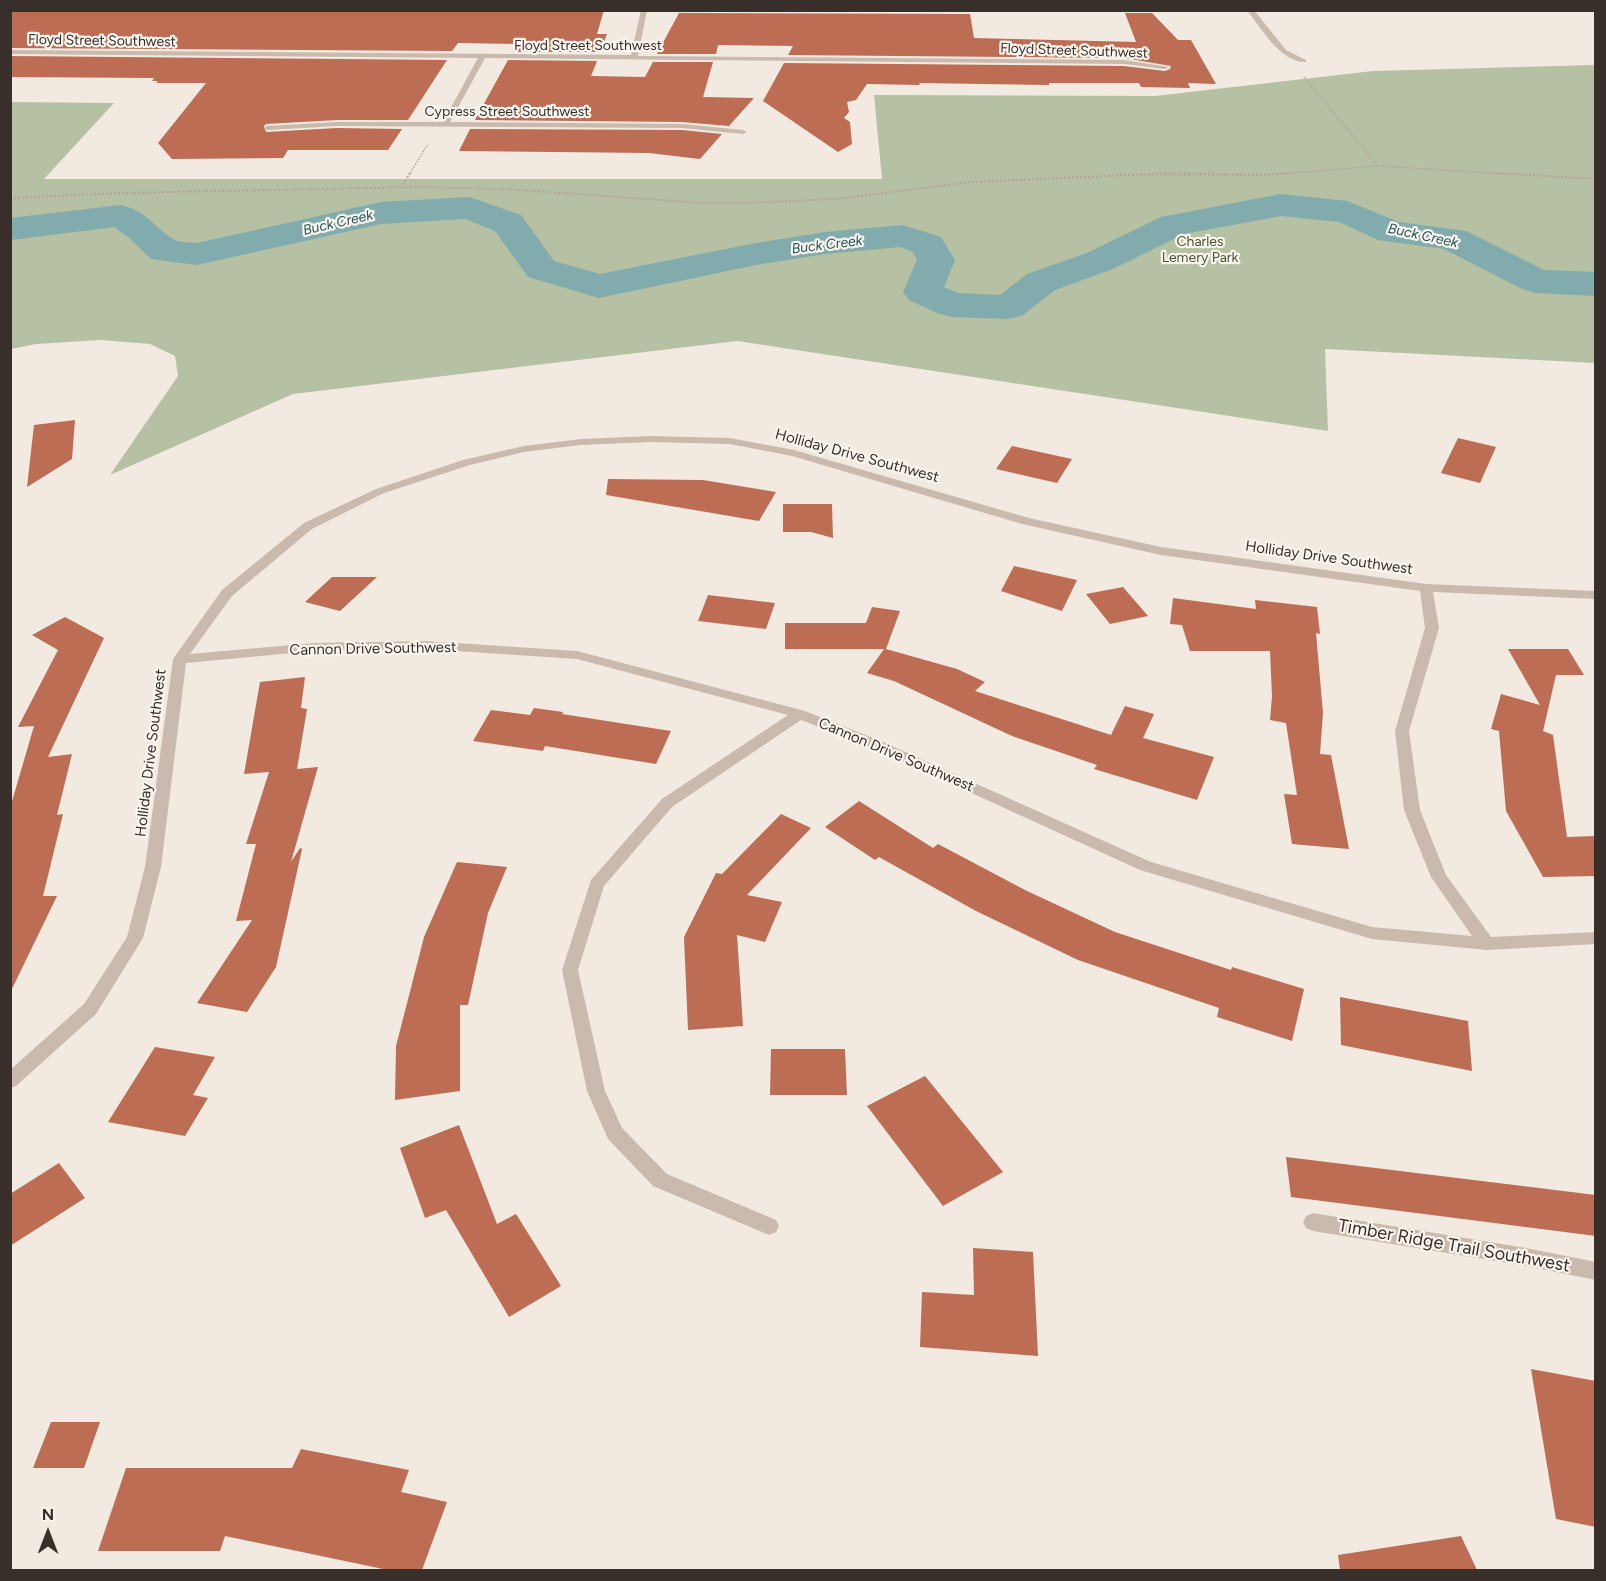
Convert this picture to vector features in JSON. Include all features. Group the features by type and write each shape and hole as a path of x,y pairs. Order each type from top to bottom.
{"street":[{"path":"634,58 644,10"},
{"path":"1250,10 1284,51 1304,61"},
{"name":"Floyd Street Southwest","path":"10,52 1124,62 1165,67"},
{"path":"441,125 482,57"},
{"name":"Cypress Street Southwest","path":"269,128 337,124 682,126 743,132"},
{"name":"Holliday Drive Southwest","path":"10,1081 90,1009 135,938 153,867 180,659 227,593 308,526 380,491 467,462 524,449 581,442 651,439 729,441 794,453 1026,521 1161,551 1426,588 1596,595"},
{"path":"1426,588 1432,628 1402,731 1412,810 1439,877 1487,944"},
{"name":"Cannon Drive Southwest","path":"180,659 314,647 425,645 577,655 800,714 878,745 1146,866 1372,933 1487,944 1596,938"},
{"path":"769,1226 660,1180 615,1132 596,1090 570,970 597,884 668,803 800,714"},
{"name":"Timber Ridge Trail Southwest","path":"1313,1222 1526,1257 1596,1271"}],"path":[{"path":"1298,70 1378,166"},
{"path":"401,188 441,125"},
{"path":"10,198 119,193 401,188 495,189 694,202 744,203 837,199 969,182 1176,172 1261,175 1378,166 1596,179"}],"green space":[{"name":"Charles Lemery Park","path":"1595,65 1595,363 1325,349 1328,431 737,341 293,394 110,475 178,376 175,356 150,344 101,340 36,344 11,349 11,102 114,103 44,179 882,179 874,95 1155,96 1373,71"}],"building":[{"path":"10,10 604,10 597,34 607,34 600,52 513,52 517,44 458,43 452,51 10,48"},
{"path":"679,13 970,14 974,38 1136,42 1125,13 1152,13 1178,40 1191,40 1216,84 1188,83 1190,88 1141,87 1139,83 867,84 856,100 847,102 849,112 844,118 850,122 852,144 838,152 763,101 784,63 1124,66 1165,71 1171,66 1124,58 788,55 793,46 718,45 716,54 657,54"},
{"path":"10,56 447,60 408,120 337,120 266,124 264,126 266,132 337,128 402,129 388,150 288,150 283,158 172,159 158,143 206,83 156,83 158,81 152,81 154,78 10,77"},
{"path":"508,60 597,61 591,76 645,77 653,62 713,62 703,97 754,98 729,126 682,122 475,120"},
{"path":"470,129 682,130 722,134 700,159 649,153 459,151"},
{"path":"75,420 72,459 27,487 34,425"},
{"path":"1458,438 1496,447 1480,483 1441,473"},
{"path":"1012,446 1072,459 1057,483 996,469"},
{"path":"608,479 703,480 776,492 759,521 606,495"},
{"path":"783,504 832,504 833,538 811,532 783,532"},
{"path":"1014,566 1077,580 1062,611 1001,591"},
{"path":"332,577 377,577 340,611 305,602"},
{"path":"1123,587 1148,616 1110,624 1086,594"},
{"path":"708,595 775,603 766,629 698,621"},
{"path":"1173,598 1256,609 1255,600 1317,607 1320,634 1316,633 1323,713 1320,754 1331,755 1349,849 1292,844 1284,794 1297,795 1286,723 1270,720 1272,696 1270,651 1190,651 1182,625 1170,624"},
{"path":"872,607 900,611 886,649 957,669 985,682 975,691 1111,735 1125,706 1154,714 1143,738 1214,757 1197,800 1094,769 1097,765 1012,736 894,681 867,673 884,649 785,649 785,623 866,623"},
{"path":"65,617 104,638 48,757 72,754 57,815 63,814 43,896 57,896 10,993 10,808 34,726 18,727 58,650 32,635"},
{"path":"1508,649 1568,649 1584,675 1556,675 1543,731 1553,735 1567,837 1596,836 1596,876 1543,877 1506,811 1499,731 1491,729 1501,694 1540,705"},
{"path":"305,677 301,708 307,709 297,769 318,767 291,862 300,848 302,849 276,967 247,1012 197,1003 252,920 236,921 256,844 246,844 269,772 244,774 260,682"},
{"path":"534,708 671,731 656,764 545,746 543,751 473,741 491,710 530,715"},
{"path":"859,801 933,848 938,844 1025,890 1115,932 1231,970 1232,967 1304,989 1292,1041 1217,1017 1219,1008 1078,960 976,911 879,857 875,860 825,827"},
{"path":"781,814 811,828 747,895 782,902 765,942 737,935 743,1026 688,1030 684,937 716,873 722,874"},
{"path":"457,862 507,867 488,913 468,1005 460,1005 460,1091 395,1100 396,1046 424,937"},
{"path":"1340,997 1468,1021 1472,1071 1341,1045"},
{"path":"155,1047 215,1057 193,1095 208,1098 185,1136 108,1122"},
{"path":"771,1049 845,1049 847,1095 770,1095"},
{"path":"925,1076 1003,1172 943,1206 867,1106"},
{"path":"459,1125 497,1224 516,1214 561,1286 509,1317 446,1210 425,1218 400,1148"},
{"path":"1286,1157 1596,1195 1596,1236 1291,1197"},
{"path":"59,1163 85,1198 10,1246 10,1194"},
{"path":"973,1248 1033,1252 1038,1356 920,1347 922,1292 974,1295"},
{"path":"1531,1369 1596,1381 1596,1527 1556,1519"},
{"path":"51,1422 100,1422 84,1468 33,1468"},
{"path":"301,1449 409,1470 401,1492 447,1502 422,1570 388,1570 225,1536 220,1551 98,1551 126,1468 292,1468"},
{"path":"1461,1536 1477,1570 1340,1570 1338,1555"}],"waterway":[{"name":"Buck Creek","path":"10,229 121,216 141,229 164,251 197,254 381,213 469,208 508,223 541,269 599,286 756,254 825,243 903,236 928,245 936,260 923,292 951,305 1009,307 1041,282 1100,261 1174,225 1281,205 1347,212 1391,232 1453,239 1536,281 1596,284"}]}
